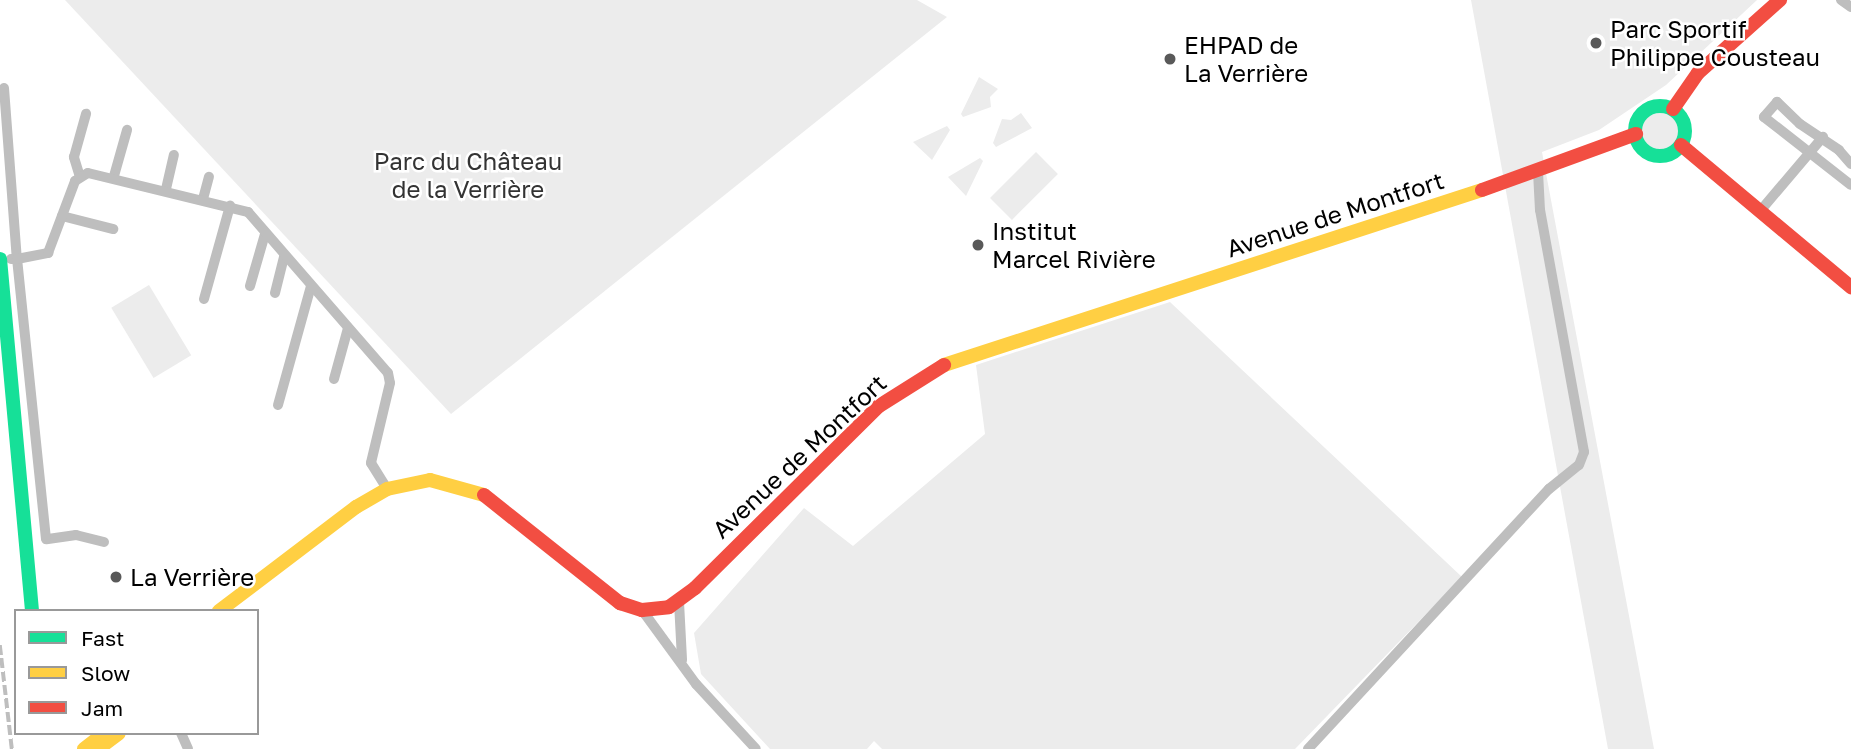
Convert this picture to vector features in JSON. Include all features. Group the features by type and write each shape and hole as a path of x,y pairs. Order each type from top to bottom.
{"street":[{"path":"1673,109 1698,74 1780,0"},
{"path":"1840,0 1851,7"},
{"path":"4,88 17,259 47,539"},
{"path":"1851,164 1823,137 1800,124 1777,102 1764,117 1809,155 1851,185"},
{"path":"1658,106 1673,109 1685,129 1681,145 1659,156 1643,149 1636,134 1644,112 1658,106"},
{"path":"32,609 0,259 17,259 48,253 80,177 74,157 86,114"},
{"path":"114,176 127,130"},
{"name":"Avenue de Montfort","path":"679,602 872,413 945,364 1538,171 1636,134"},
{"path":"1761,211 1823,137"},
{"path":"1681,145 1851,287"},
{"path":"166,189 174,155"},
{"path":"1308,749 1549,489 1579,465 1584,452 1542,223 1538,171"},
{"path":"80,177 96,173 114,176 248,212 387,373 390,383 372,468 387,489"},
{"path":"203,199 209,177"},
{"path":"204,299 230,206"},
{"path":"62,216 113,229"},
{"path":"250,286 265,234"},
{"path":"275,293 284,256"},
{"path":"278,405 311,286"},
{"path":"334,379 348,328"},
{"path":"222,609 387,489 430,480 480,492 516,515 606,594 642,610 682,661 696,684 756,749"},
{"path":"27,539 76,536 104,542"},
{"path":"642,610 679,602 682,661"},
{"path":"84,749 102,735"},
{"path":"98,749 116,735"}],"green space":[{"name":"Parc du Château de la Verrière","path":"65,0 917,0 947,17 451,414"},
{"path":"1471,0 1757,0 1666,85 1599,130 1542,152 1654,749 1608,749"},
{"path":"979,77 998,89 990,97 991,107 963,117 961,114"},
{"path":"1021,113 1032,128 996,147 993,143 1002,119 1011,120"},
{"path":"1660,113 1673,119 1679,132 1673,145 1660,151 1647,145 1641,132 1647,119"},
{"path":"947,126 950,130 932,160 913,142"},
{"path":"1036,152 1058,174 1012,220 990,198"},
{"path":"980,158 983,161 966,196 948,177"},
{"path":"149,285 191,355 154,378 111,308"},
{"path":"1170,302 1462,577 1295,749 882,749 874,741 867,749 770,749 701,674 694,633 804,508 853,546 985,434 976,365"}],"railway":[{"path":"0,645 12,749"}],"traffic: fast":[{"path":"1660,106 1677,114 1685,131 1677,148 1660,156 1643,148 1635,131 1643,114 1660,106"},
{"path":"0,259 32,609"}],"traffic: slow":[{"path":"944,365 1482,190"},
{"path":"222,609 356,507 387,489 430,480 484,495"},
{"path":"84,749 102,735"},
{"path":"98,749 116,735"}],"traffic: jam":[{"path":"1673,109 1698,73 1780,0"},
{"path":"1482,190 1636,134"},
{"path":"1681,145 1851,287"},
{"path":"484,495 620,603 642,610 669,607 695,588 879,406 944,365"}],"place":[{"name":"Parc Sportif Philippe Cousteau","path":"1596,43"},
{"name":"EHPAD de La Verrière","path":"1170,59"},
{"name":"Institut Marcel Rivière","path":"978,245"},
{"name":"La Verrière","path":"116,577"}]}
